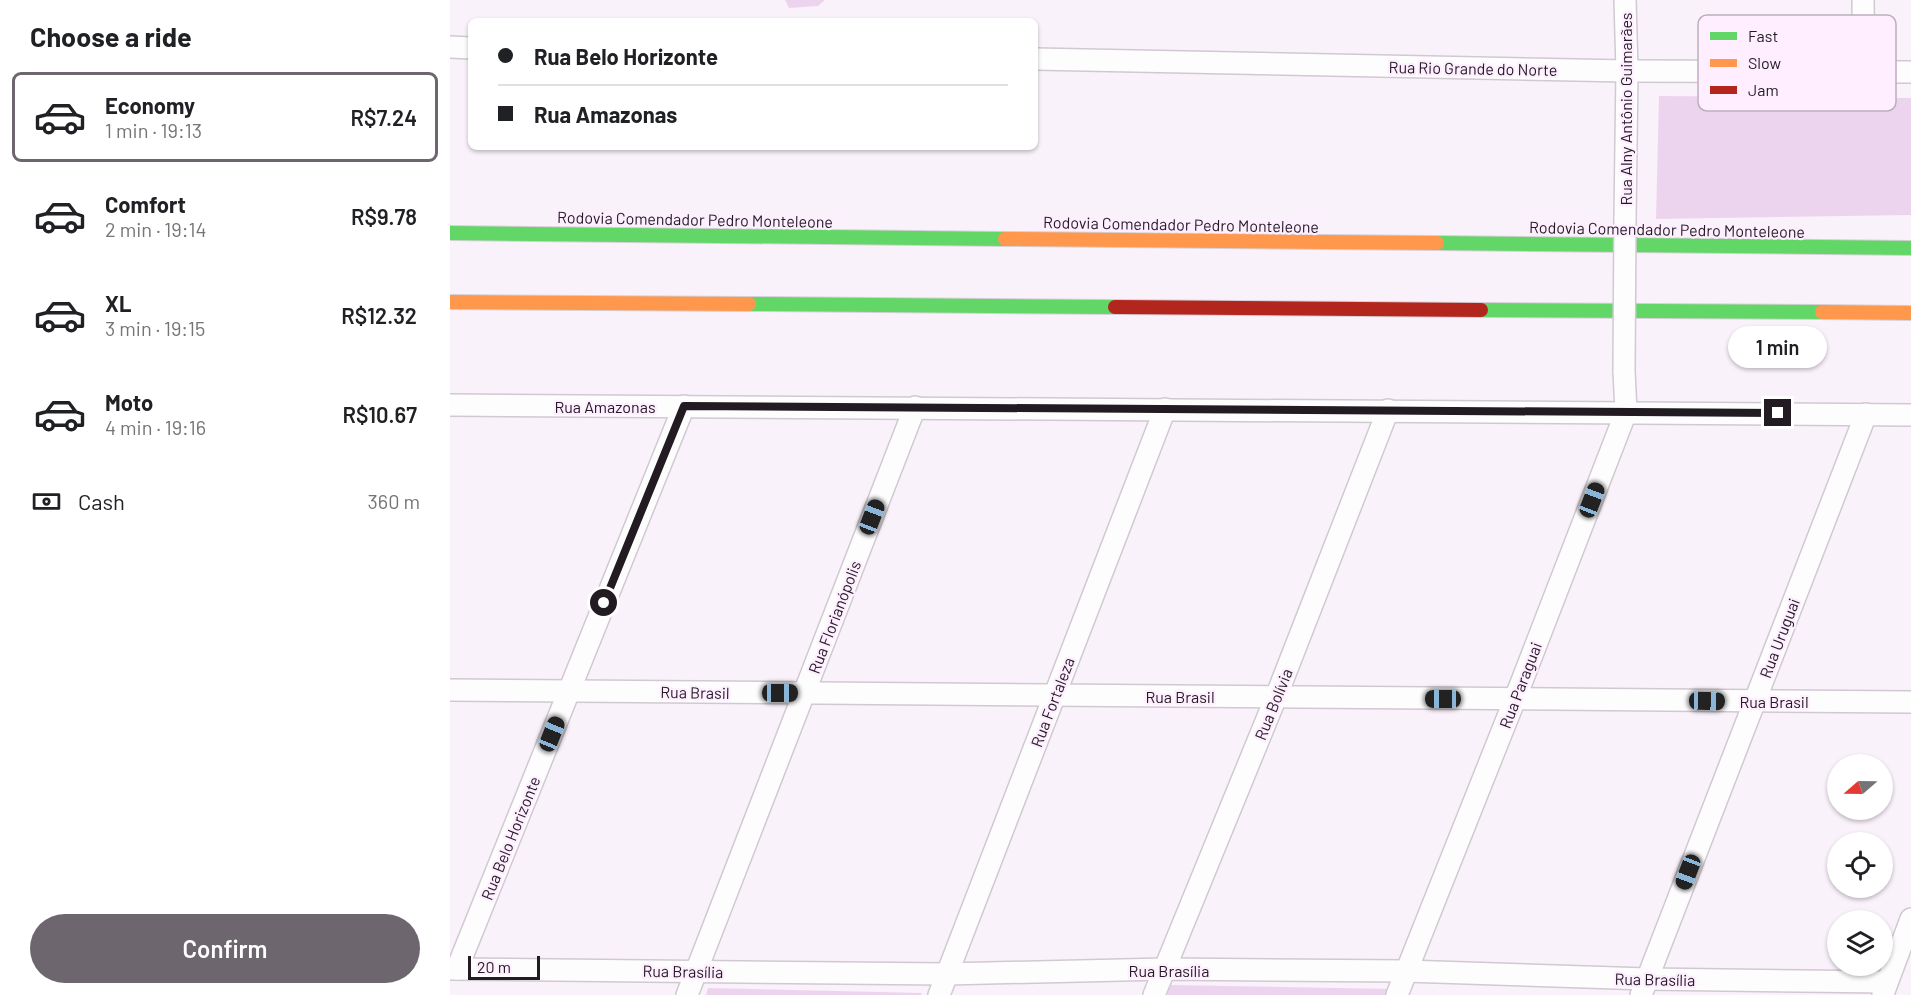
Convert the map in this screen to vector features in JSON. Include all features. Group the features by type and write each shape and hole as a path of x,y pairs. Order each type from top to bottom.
{"main road":[{"name":"Rodovia Comendador Pedro Monteleone","path":"450,233 1911,248"},
{"path":"450,302 1911,313"}],"street":[{"name":"Rua Alny Antônio Guimarães","path":"1624,371 1627,70 1625,0"},
{"path":"1863,0 1863,15"},
{"path":"450,47 468,48"},
{"name":"Rua Rio Grande do Norte","path":"1038,59 1698,71"},
{"name":"Rua Paraguai","path":"1397,995 1626,411 1624,371"},
{"name":"Rua Amazonas","path":"450,406 1626,411 1911,415"},
{"name":"Rua Belo Horizonte","path":"454,969 684,406"},
{"name":"Rua Florianópolis","path":"687,995 915,407"},
{"name":"Rua Fortaleza","path":"939,995 1165,409"},
{"name":"Rua Bolívia","path":"1154,995 1276,697 1388,410"},
{"name":"Rua Uruguai","path":"1644,987 1866,414"},
{"name":"Rua Brasil","path":"450,690 1911,702"},
{"path":"1885,988 1911,919"},
{"name":"Rua Brasília","path":"454,969 947,974 1164,969 1406,971 1644,987 1885,988"}],"shaded area":[{"path":"785,0 825,0 818,6 789,8"},
{"path":"1659,96 1698,96 1698,111 1896,111 1896,98 1911,98 1911,215 1656,219"},
{"path":"1171,985 1395,989 1392,995 1167,995"},
{"path":"708,988 922,993 921,995 706,995"}],"traffic: fast":[{"path":"450,233 1005,239"},
{"path":"1437,243 1911,248"},
{"path":"749,304 1115,307"},
{"path":"1481,310 1822,312"}],"traffic: slow":[{"path":"1005,239 1437,243"},
{"path":"450,302 749,304"},
{"path":"1822,312 1911,313"}],"traffic: jam":[{"path":"1115,307 1481,310"}],"route":[{"path":"604,603 684,406 1778,413"}]}
